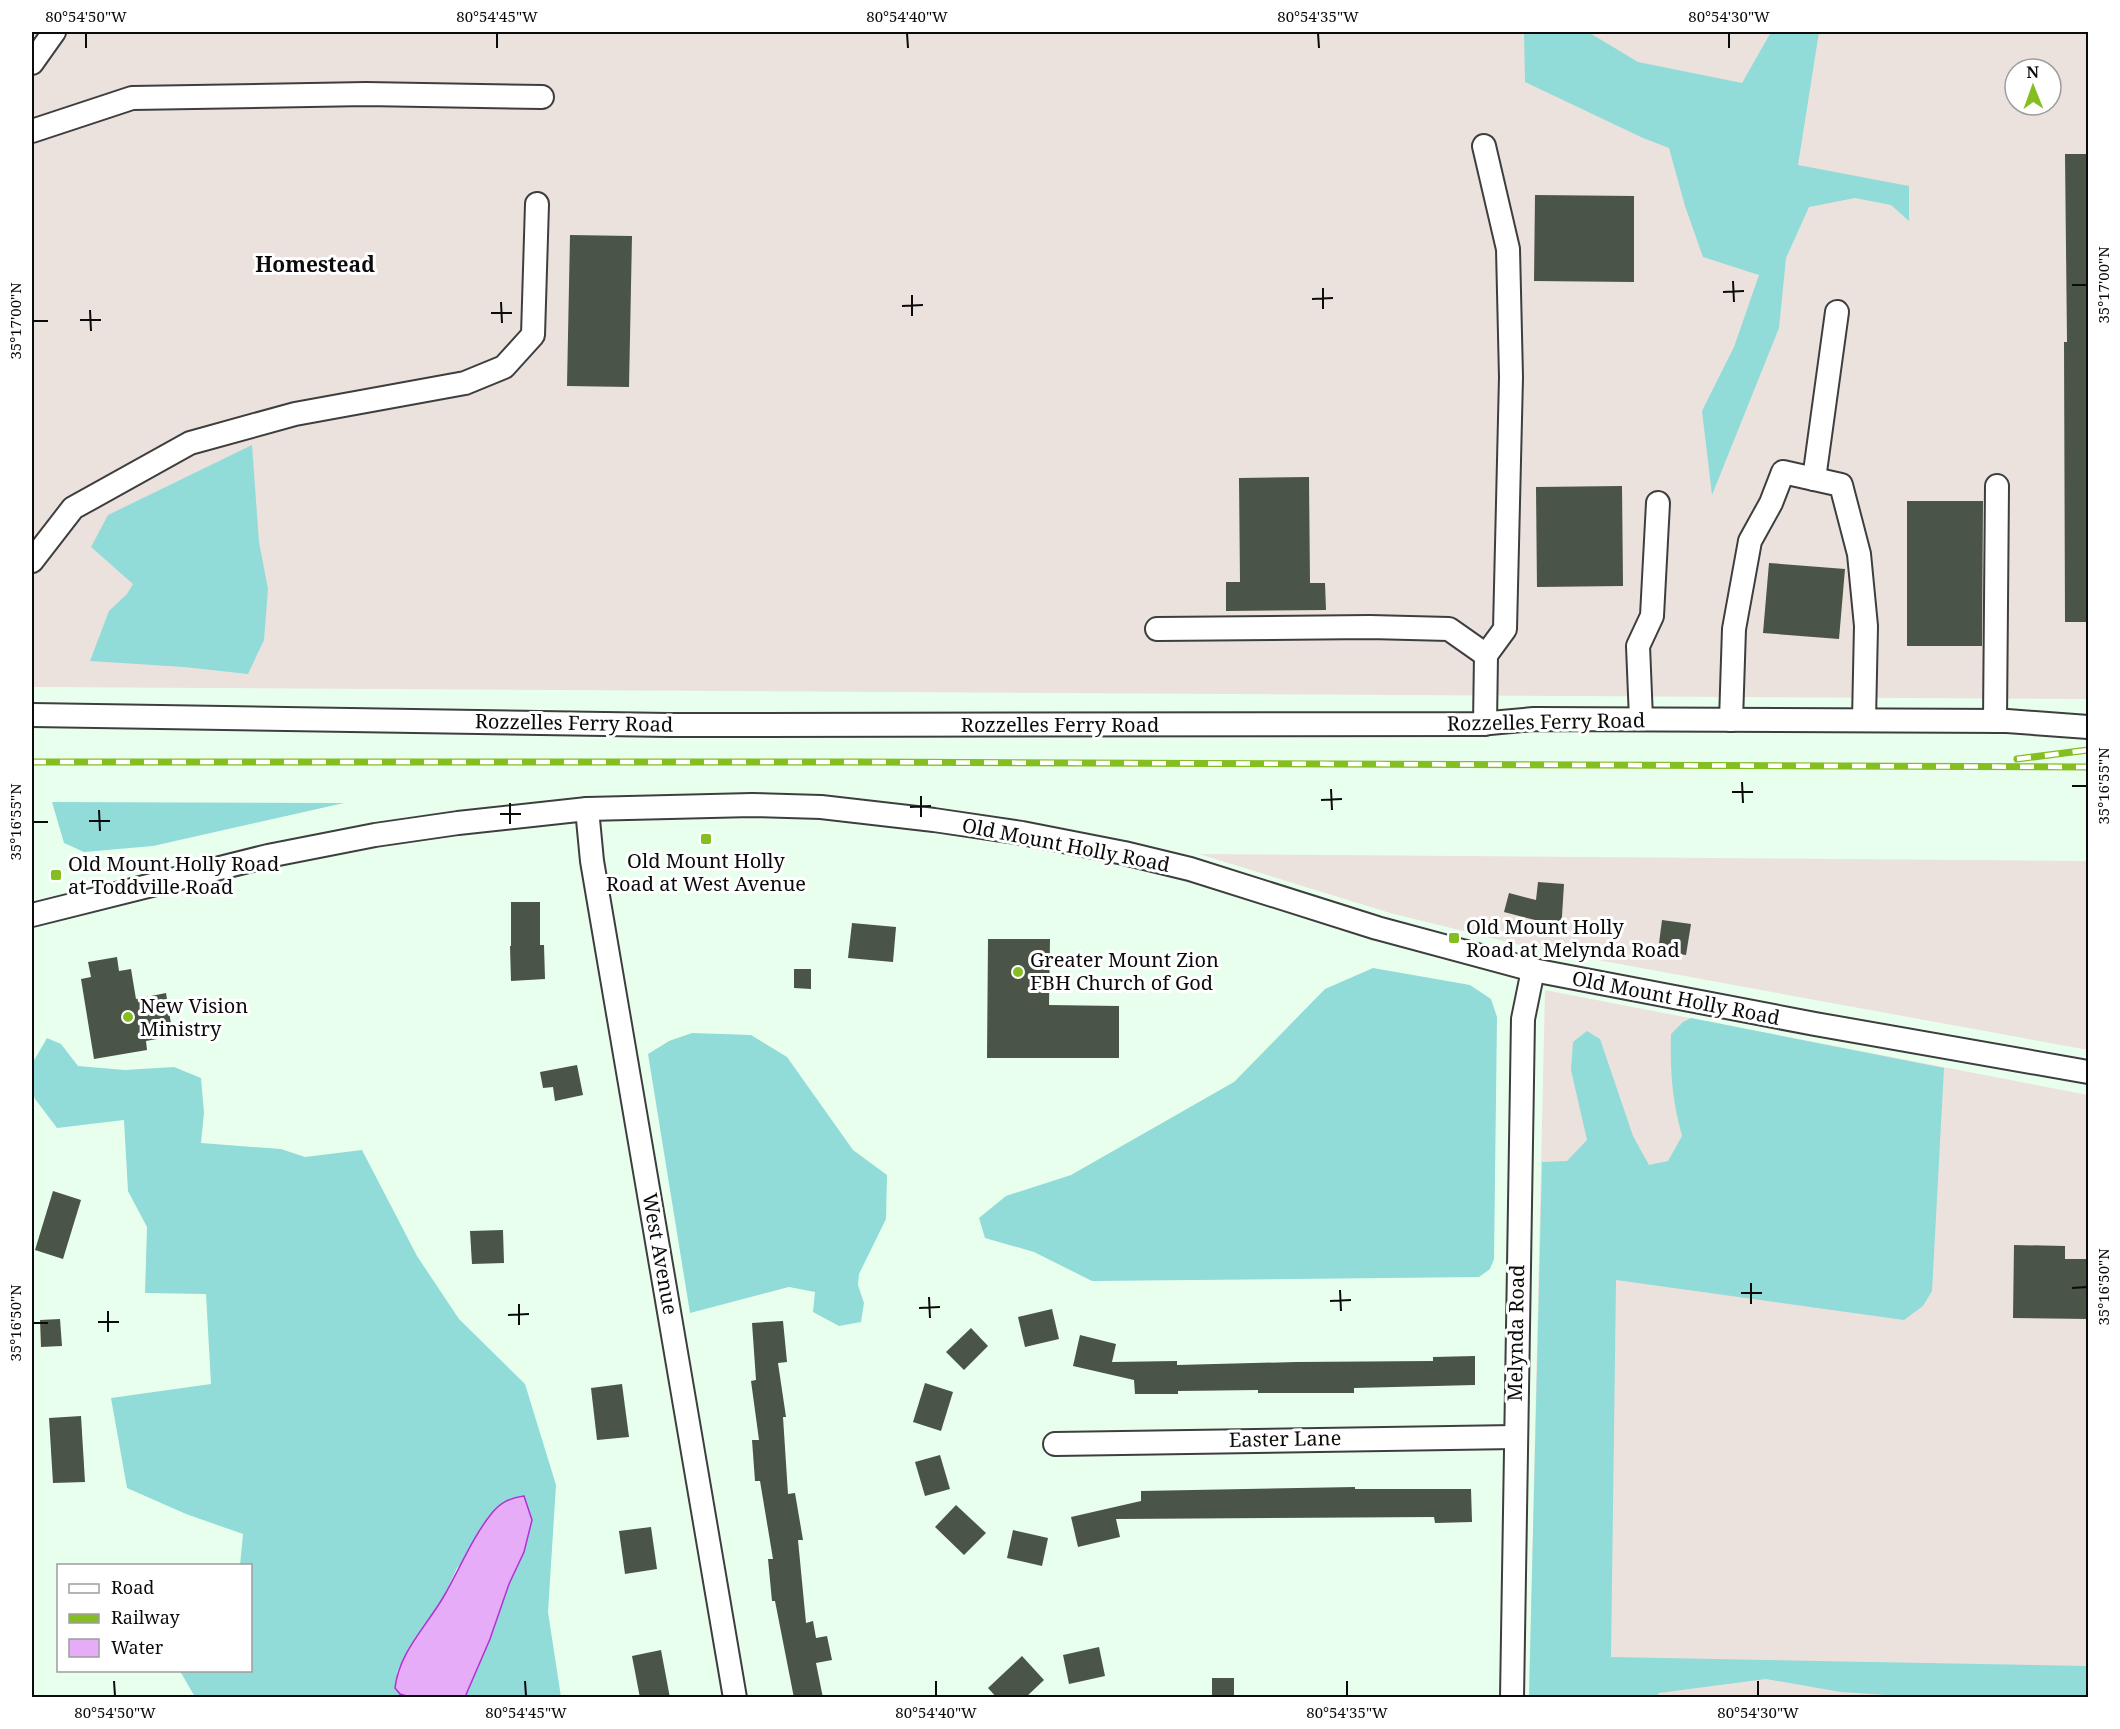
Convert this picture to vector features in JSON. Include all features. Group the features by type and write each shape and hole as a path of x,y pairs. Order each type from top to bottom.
{"street":[{"path":"32,63 54,32"},
{"path":"32,130 132,98 366,94 542,96"},
{"path":"1484,146 1508,249 1511,377 1505,629 1486,655 1485,724"},
{"path":"32,561 73,508 190,443 295,414 465,383 504,367 533,335 537,204"},
{"path":"1814,479 1837,312"},
{"path":"1731,720 1734,630 1750,541 1772,502 1783,472 1841,485 1859,554 1866,626 1864,720"},
{"path":"1995,721 1997,486"},
{"path":"1641,719 1638,646 1652,616 1658,503"},
{"path":"1157,629 1370,627 1449,629 1486,655"},
{"name":"Rozzelles Ferry Road","path":"32,715 669,724 1485,724 1534,719 1864,720 1995,721 2088,727"},
{"name":"Old Mount Holly Road","path":"32,915 321,844 458,823 587,809 752,805 821,807 934,820 1124,853 1190,869 1377,928 1533,970 1815,1024 2088,1072"},
{"name":"West Avenue","path":"587,809 592,861 735,1698"},
{"name":"Melynda Road","path":"1512,1698 1522,1019 1533,970"},
{"name":"Easter Lane","path":"1055,1444 1515,1437"}],"shaded area":[{"path":"32,32 2088,32 2088,699 32,687"},
{"path":"1524,32 1588,32 1638,62 1742,83 1771,32 1819,32 1798,165 1909,186 1909,221 1891,205 1855,198 1809,207 1786,258 1779,328 1712,495 1702,411 1734,347 1759,275 1703,257 1685,206 1669,148 1525,82"},
{"path":"252,445 259,542 268,589 264,640 248,674 90,661 109,611 127,594 133,584 91,547 108,515"},
{"path":"52,802 344,803 153,846 84,852 64,843"},
{"path":"1199,854 2088,861 2088,1050 1532,948 1390,913"},
{"path":"1373,968 1470,985 1491,999 1497,1017 1494,1259 1490,1269 1479,1277 1092,1281 1034,1252 985,1238 979,1218 1006,1196 1071,1175 1234,1082 1325,989"},
{"path":"1545,990 2088,1095 2088,1697 1529,1698"},
{"path":"1691,1018 1944,1068 1932,1291 1923,1306 1904,1320 1616,1280 1611,1657 2088,1666 2088,1697 1934,1698 1841,1692 1766,1679 1659,1693 1656,1697 1529,1697 1542,1162 1567,1161 1587,1140 1571,1070 1573,1042 1587,1031 1600,1039 1633,1136 1649,1165 1668,1161 1682,1136 1672,1085 1671,1034 1683,1022"},
{"path":"692,1033 751,1035 787,1057 853,1150 887,1175 886,1219 859,1274 858,1285 864,1303 861,1322 839,1326 813,1312 815,1292 789,1287 690,1313 648,1054 669,1041"},
{"path":"47,1038 61,1044 78,1066 125,1070 174,1067 201,1078 204,1113 201,1143 281,1149 305,1157 362,1150 417,1256 459,1319 525,1384 556,1485 548,1612 561,1697 465,1697 490,1639 509,1584 524,1552 532,1520 523,1496 457,1568 444,1596 409,1648 397,1672 400,1694 413,1697 195,1697 181,1672 252,1672 252,1564 240,1564 243,1534 186,1514 127,1488 111,1398 211,1384 206,1294 145,1293 147,1227 128,1191 124,1120 57,1128 35,1099 32,1090 32,1064"}],"water":[{"path":"524,1496 532,1520 524,1552 509,1584 490,1639 465,1697 413,1698 400,1694 395,1688 402,1663 414,1640 444,1596 479,1532 502,1503"}],"building":[{"path":"2065,154 2088,154 2088,622 2065,622 2064,342 2067,342"},
{"path":"1535,195 1634,196 1634,282 1534,281"},
{"path":"570,235 632,236 629,387 567,386"},
{"path":"1309,477 1310,583 1325,583 1326,610 1226,611 1226,582 1240,582 1239,478"},
{"path":"1622,486 1623,586 1537,587 1536,487"},
{"path":"1907,501 1983,501 1982,646 1907,646"},
{"path":"1769,563 1845,569 1839,639 1763,633"},
{"path":"1538,882 1564,884 1561,932 1534,930 1535,920 1504,912 1509,893 1536,900"},
{"path":"511,902 540,902 540,945 544,945 545,979 511,981"},
{"path":"1662,920 1691,924 1686,955 1658,951"},
{"path":"852,923 896,927 893,962 848,958"},
{"name":"Greater Mount Zion FBH Church of God","path":"988,939 1050,939 1049,1005 1119,1006 1119,1058 987,1058"},
{"name":"New Vision Ministry","path":"117,957 119,971 131,969 136,999 166,993 173,1036 146,1041 147,1050 94,1059 81,979 91,977 88,962"},
{"path":"794,969 811,969 811,989 794,988"},
{"path":"577,1065 583,1095 555,1101 553,1087 543,1088 540,1072"},
{"path":"53,1191 81,1200 63,1259 35,1250"},
{"path":"503,1230 504,1263 472,1264 470,1231"},
{"path":"2014,1245 2065,1246 2065,1259 2088,1259 2088,1319 2013,1318"},
{"path":"1052,1309 1059,1339 1025,1347 1018,1317"},
{"path":"60,1319 62,1346 41,1347 40,1320"},
{"path":"783,1321 787,1362 778,1363 786,1417 783,1417 788,1494 795,1493 803,1540 798,1540 806,1623 813,1621 816,1638 827,1636 832,1660 816,1663 823,1698 794,1698 775,1601 772,1601 768,1559 773,1559 760,1481 755,1481 752,1440 759,1440 751,1381 756,1380 752,1323"},
{"path":"971,1328 988,1346 964,1370 946,1352"},
{"path":"1080,1335 1116,1344 1112,1362 1177,1361 1177,1365 1433,1361 1433,1357 1475,1356 1475,1385 1354,1388 1354,1393 1258,1393 1258,1390 1135,1394 1134,1380 1073,1366"},
{"path":"925,1383 953,1392 941,1431 913,1422"},
{"path":"622,1384 629,1437 597,1440 591,1388"},
{"path":"81,1416 85,1482 53,1483 49,1418"},
{"path":"940,1455 950,1489 925,1496 915,1462"},
{"path":"1355,1487 1355,1489 1471,1489 1472,1522 1435,1523 1434,1517 1116,1519 1120,1537 1078,1547 1071,1517 1141,1501 1141,1491"},
{"path":"956,1505 986,1533 964,1555 935,1527"},
{"path":"651,1527 657,1569 625,1574 619,1531"},
{"path":"1013,1530 1048,1538 1042,1566 1007,1558"},
{"path":"1099,1647 1105,1676 1069,1684 1063,1655"},
{"path":"661,1650 670,1698 640,1698 632,1656"},
{"path":"1022,1656 1044,1680 1025,1698 997,1698 988,1688"},
{"path":"1212,1678 1234,1678 1234,1698 1212,1698"}],"railway":[{"path":"2017,759 2088,750"},
{"path":"32,762 862,762 2088,767"}],"place":[{"name":"Old Mount Holly Road at West Avenue","path":"706,839"},
{"name":"Old Mount Holly Road at Toddville Road","path":"56,875"},
{"name":"Old Mount Holly Road at Melynda Road","path":"1454,938"},
{"name":"Greater Mount Zion FBH Church of God","path":"1018,972"},
{"name":"New Vision Ministry","path":"128,1017"}],"district":[{"name":"Homestead","path":"315,265"}]}
